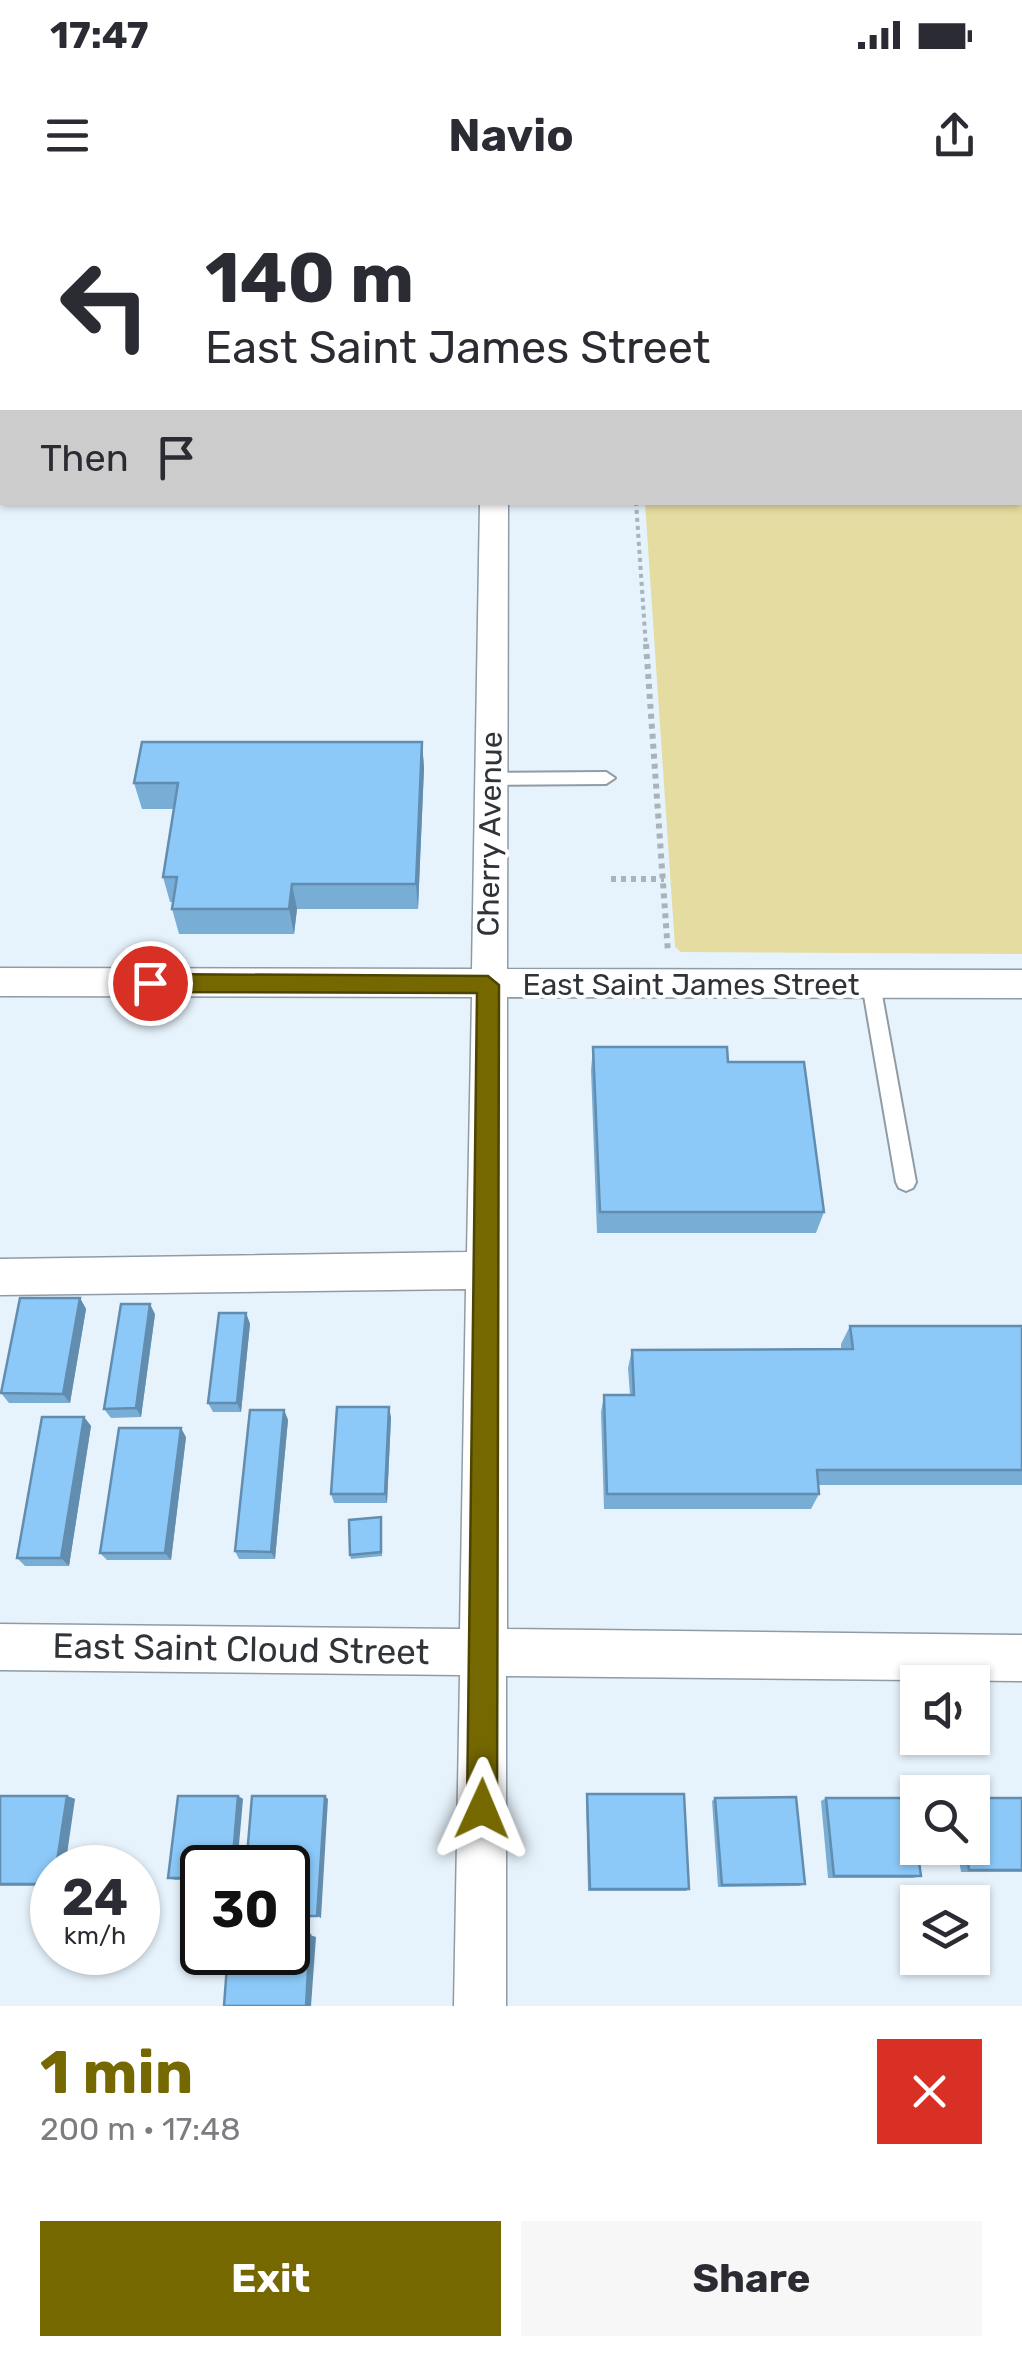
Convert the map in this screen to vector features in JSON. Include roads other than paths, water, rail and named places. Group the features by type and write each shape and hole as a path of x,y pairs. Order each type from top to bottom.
{"street":[{"name":"Cherry Avenue","path":"480,2006 494,505"},
{"name":"East Saint James Street","path":"0,982 1022,984"},
{"path":"0,1276 485,1270"},
{"name":"East Saint Cloud Street","path":"0,1647 1022,1658"}],"lane":[{"path":"491,779 606,778"},
{"path":"871,984 906,1182"}]}
